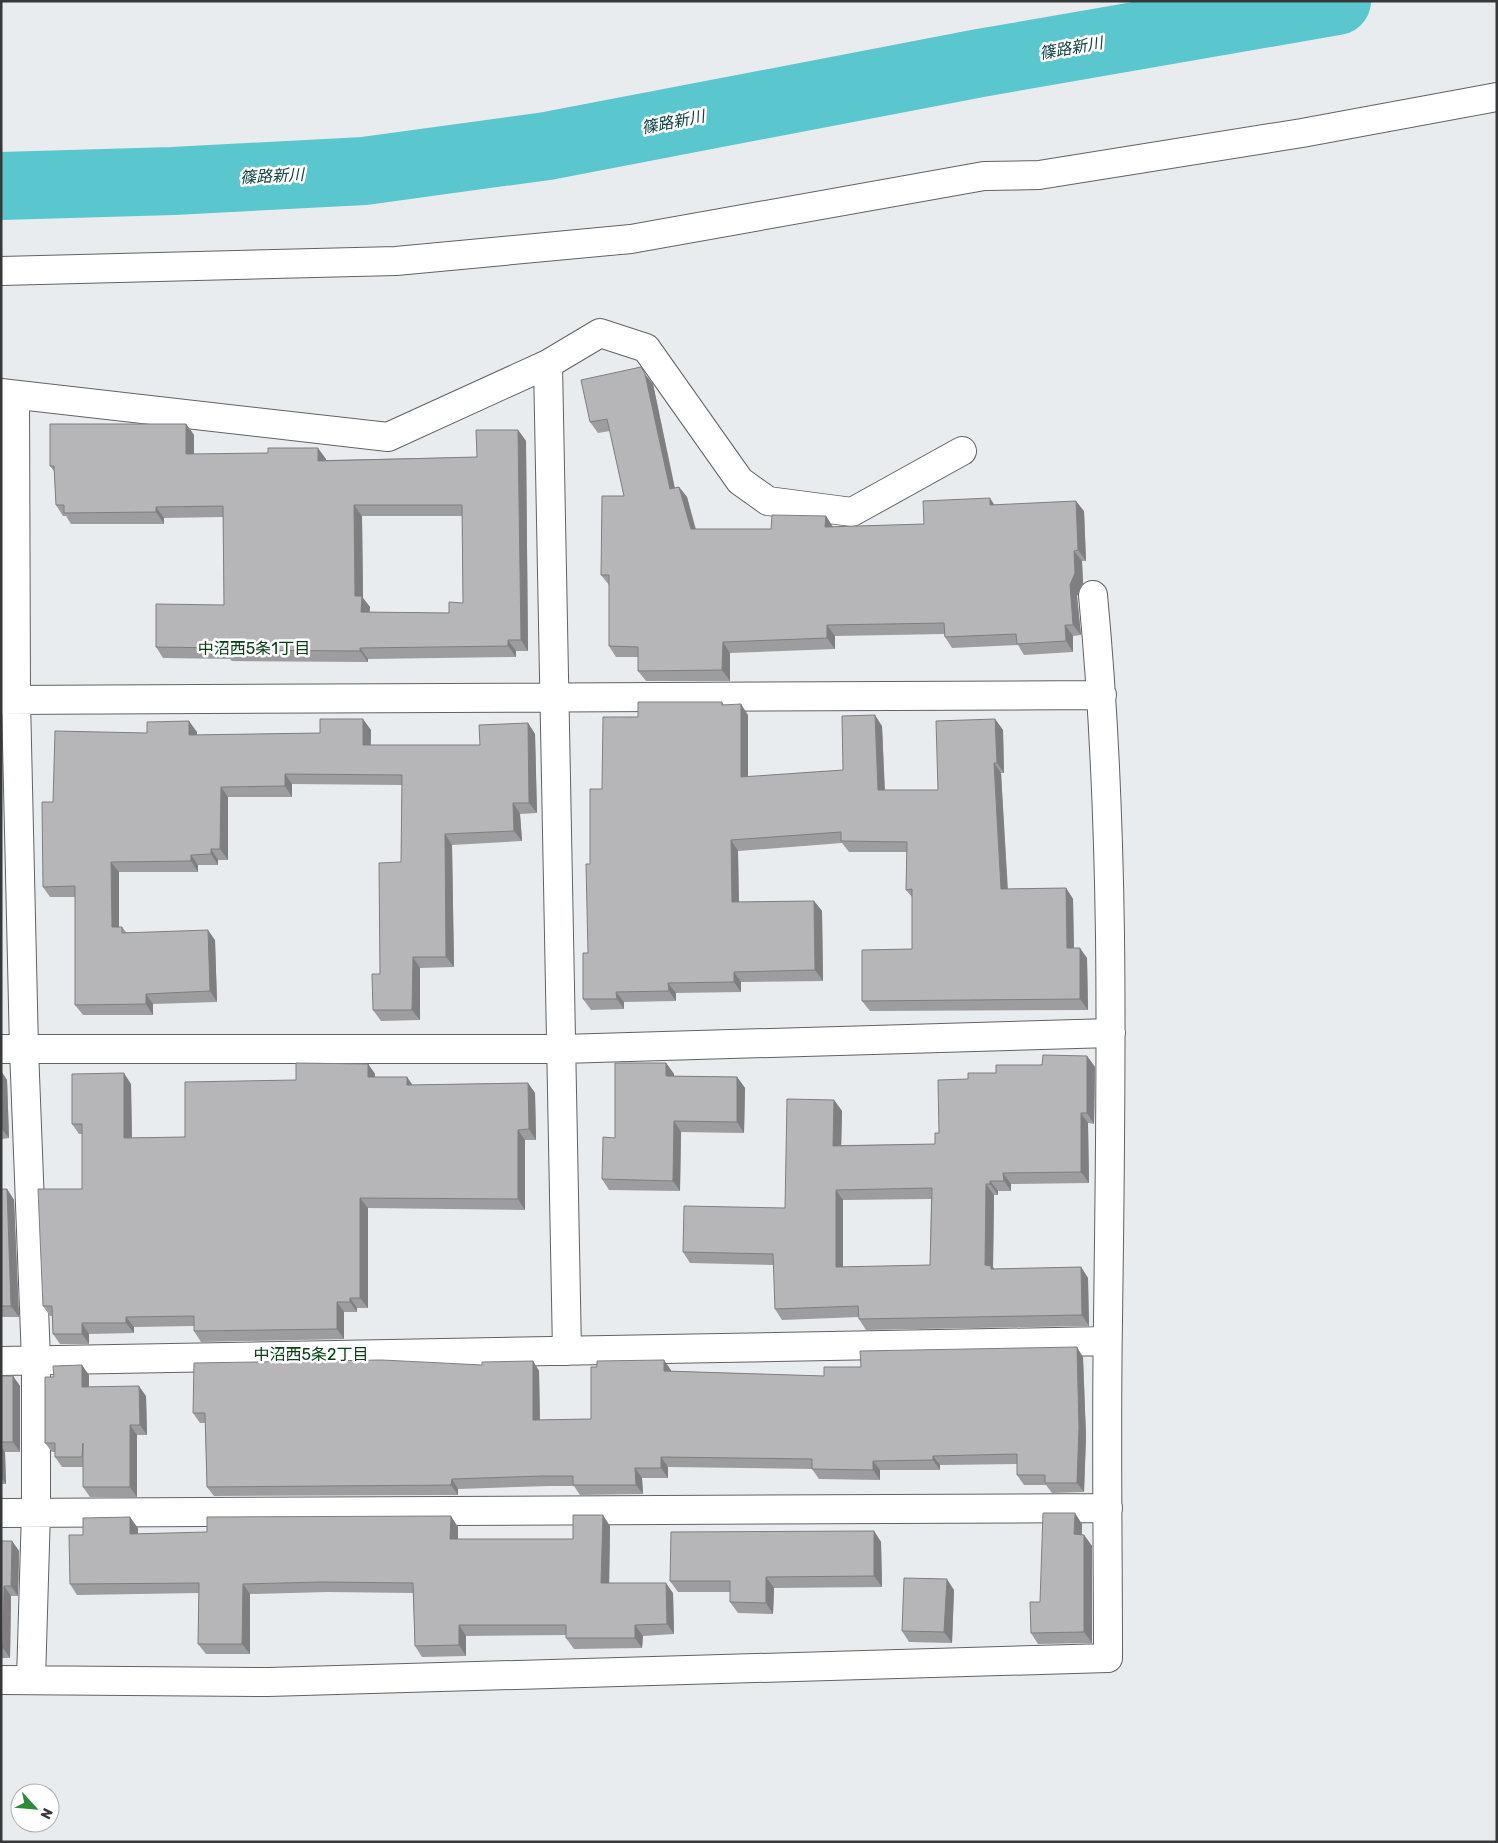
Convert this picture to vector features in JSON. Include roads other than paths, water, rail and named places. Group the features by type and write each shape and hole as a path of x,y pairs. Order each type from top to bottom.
{"street":[{"path":"1,270 396,261 631,239 984,176 1039,175 1302,133 1497,97"},
{"path":"31,1680 36,1511 36,1360 13,1049 8,394 388,437 548,364 600,333 646,348 740,482 768,501 852,512 962,451"},
{"path":"548,364 567,1351"},
{"path":"1,1680 268,1682 1108,1658 1107,1340 1111,1033 1102,695 1093,595"},
{"path":"9,700 1102,695"},
{"path":"13,1049 562,1049 1111,1033"},
{"path":"1,1361 1107,1340"},
{"path":"1,1512 1108,1508"}],"waterway":[{"name":"篠路新川","path":"1,186 173,181 364,171 547,146 980,63 1337,1"}],"district":[{"name":"中沼西5条1丁目","path":"254,648"},
{"name":"中沼西5条2丁目","path":"311,1354"}]}
